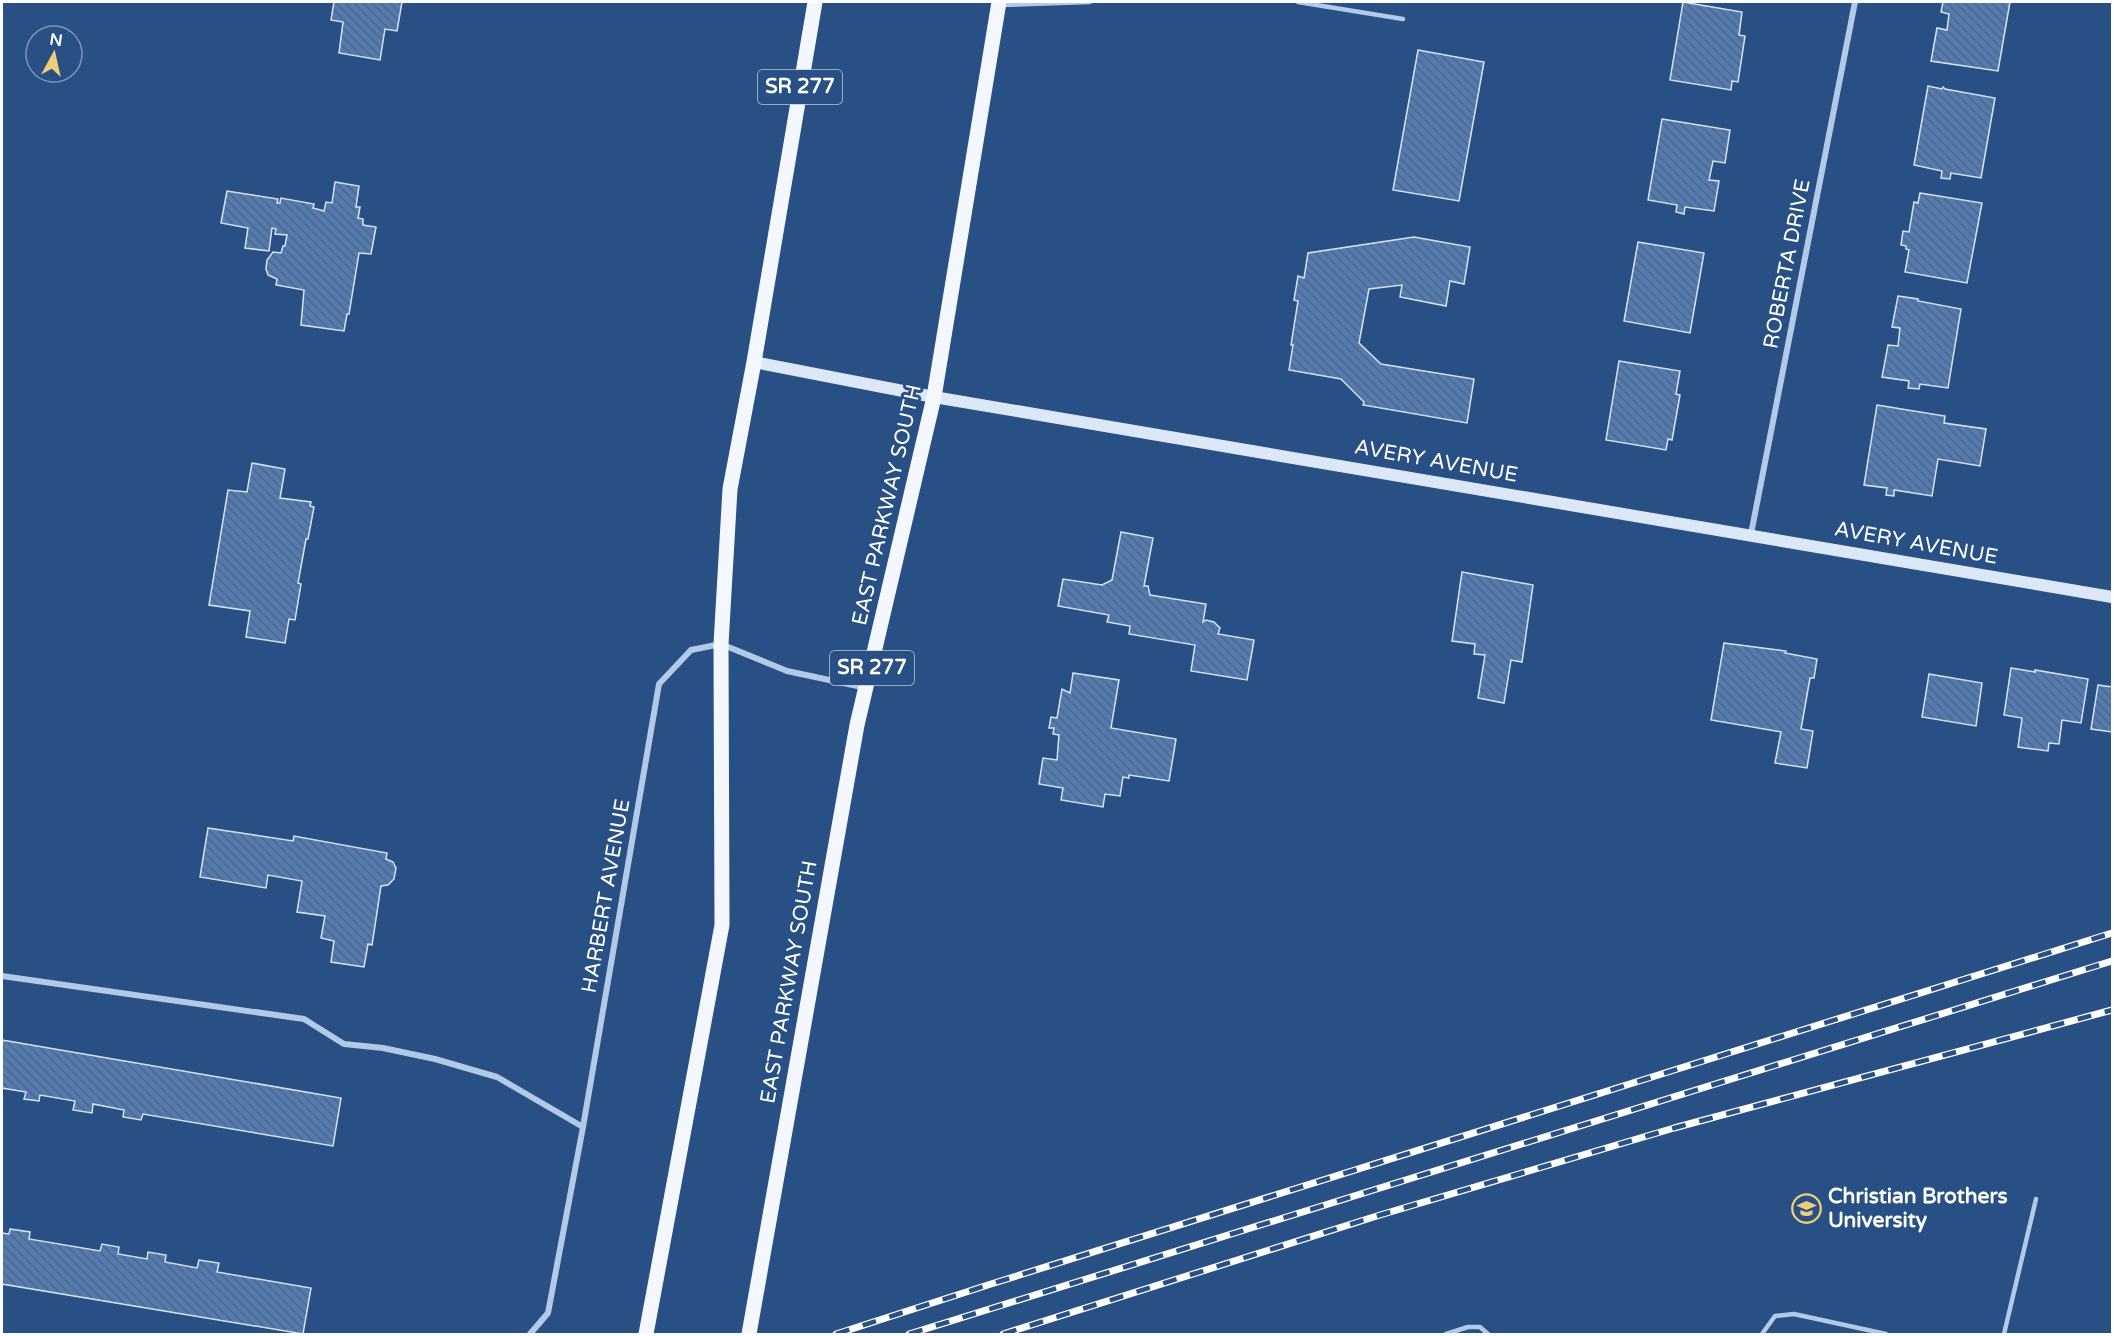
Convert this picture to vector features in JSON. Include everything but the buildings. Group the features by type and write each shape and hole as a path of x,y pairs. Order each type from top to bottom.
{"main road":[{"name":"SR 277","path":"646,1335 722,925 721,644 730,489 754,362 815,2"},
{"name":"EAST PARKWAY SOUTH","path":"749,1335 857,725 934,397 999,3"}],"street":[{"name":"ROBERTA DRIVE","path":"1751,534 1855,2"},
{"name":"AVERY AVENUE","path":"754,362 934,397 2112,597"},
{"path":"721,644 787,671 867,688"},
{"name":"HARBERT AVENUE","path":"530,1335 548,1313 583,1127 659,684 691,650 721,644"},
{"path":"2,976 304,1019 344,1044 383,1048 435,1059 497,1077 583,1127"}],"lane":[{"path":"999,3 1090,2"},
{"path":"1298,2 1402,19"},
{"path":"2004,1335 2036,1199"},
{"path":"1762,1335 1775,1316 1794,1314 1886,1335"},
{"path":"1446,1335 1468,1327 1480,1327 1488,1335"}],"railway":[{"path":"836,1334 2112,933"},
{"path":"909,1334 2112,961"},
{"path":"1003,1334 1380,1215 1674,1128 2112,1010"}],"place":[{"name":"Christian Brothers University","path":"1807,1208"}]}
